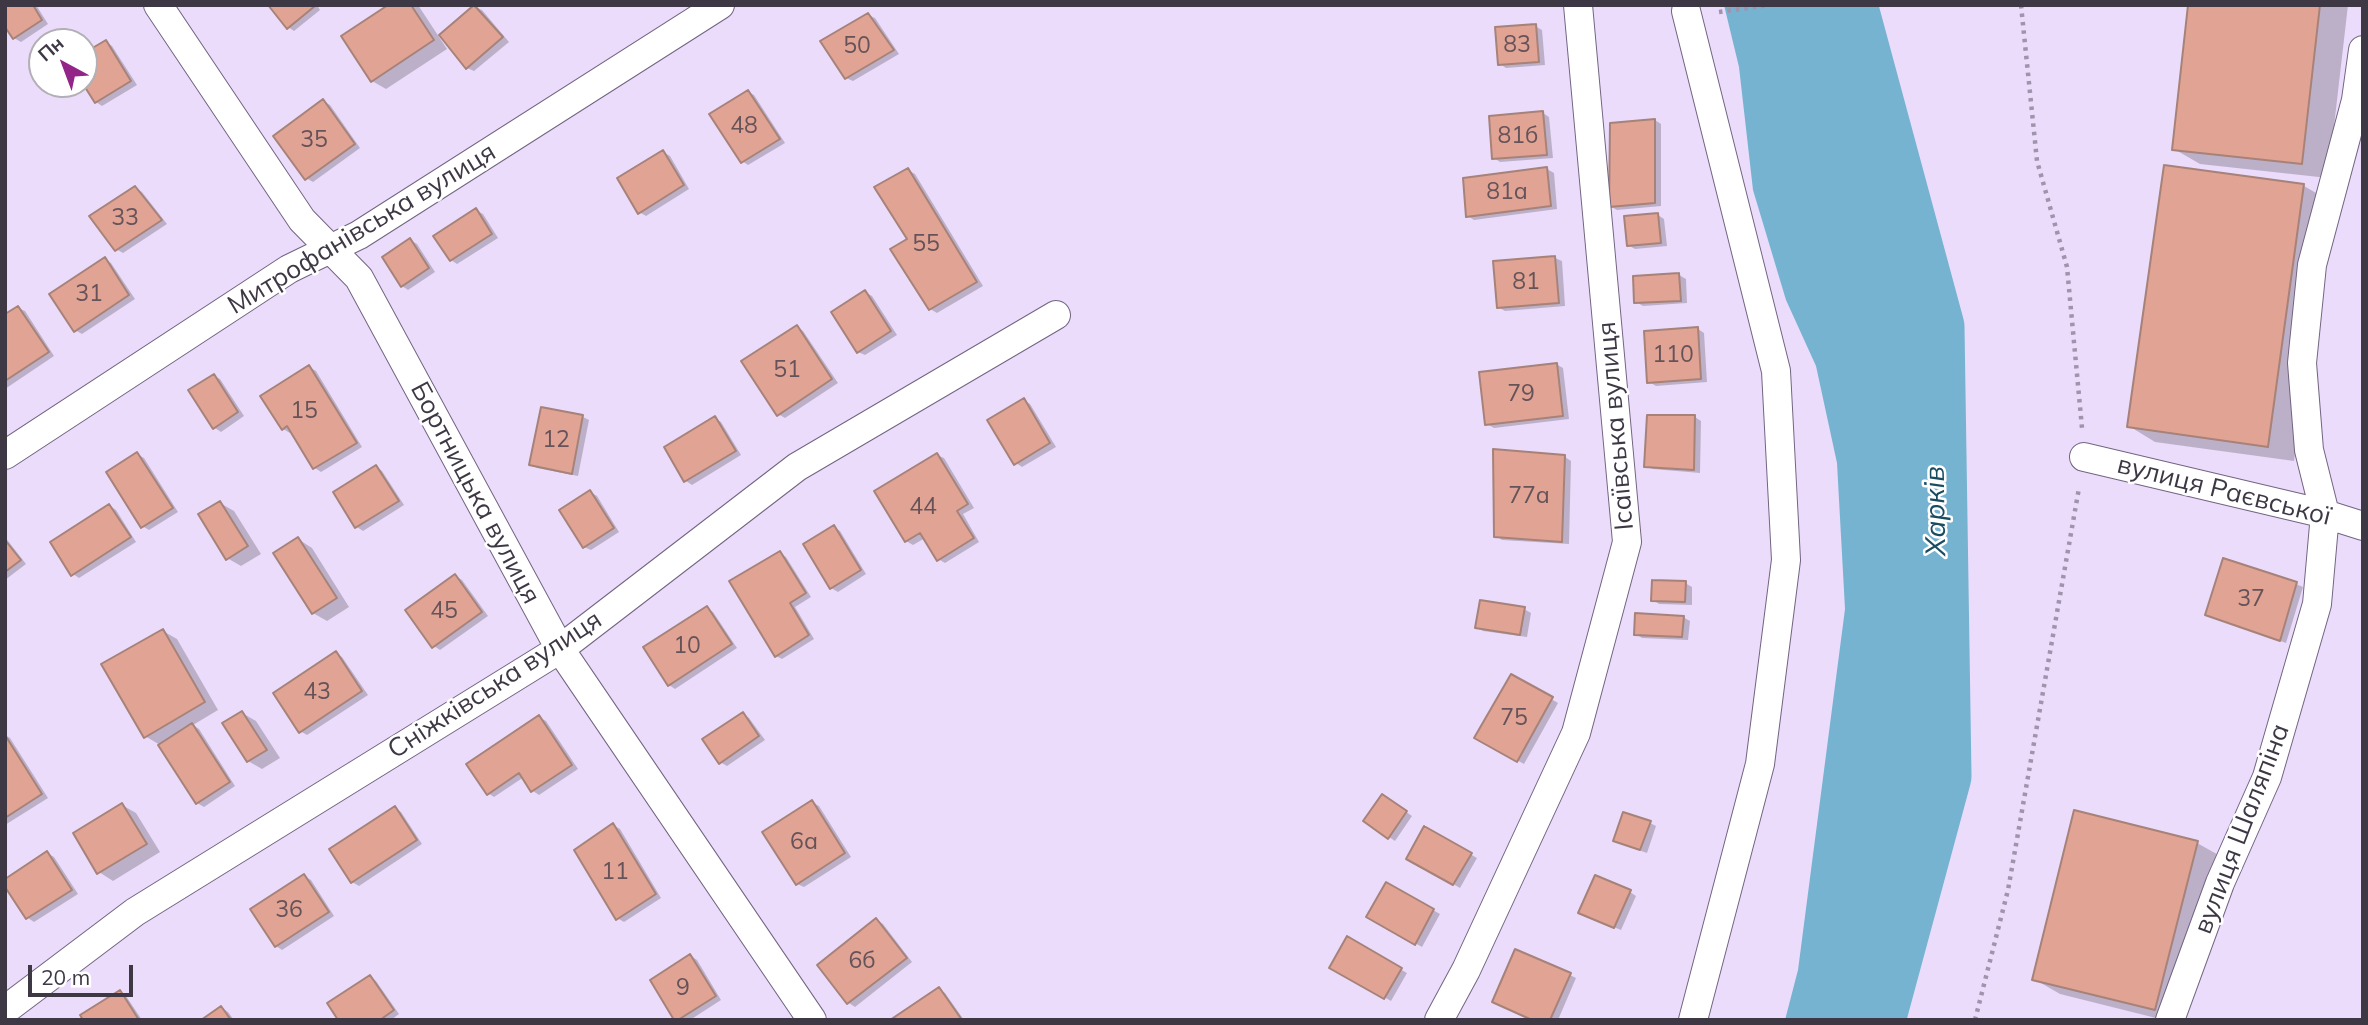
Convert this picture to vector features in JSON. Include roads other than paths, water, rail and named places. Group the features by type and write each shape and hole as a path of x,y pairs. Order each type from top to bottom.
{"street":[{"name":"Бортницька вулиця","path":"158,5 302,220 359,278 560,649 812,1020"},
{"name":"Митрофанівська вулиця","path":"5,455 289,269 359,235 720,5"},
{"name":"Ісаївська вулиця","path":"1439,1020 1466,970 1576,733 1627,542 1578,5"},
{"path":"1686,11 1776,370 1786,559 1760,764 1693,1020"},
{"name":"вулиця Шаляпіна","path":"2170,1020 2220,883 2267,777 2317,604 2325,514 2309,450 2302,363 2312,265 2359,101 2363,50"},
{"name":"Сніжківська вулиця","path":"5,1010 135,912 560,649 797,467 1056,316"},
{"name":"вулиця Раєвської","path":"2084,457 2325,514 2363,526"}],"water":[{"path":"1724,5 1849,5 1874,70 1892,233 1927,419 1937,723 1868,1020 1785,1020 1798,970 1845,609 1837,463 1816,366 1786,300 1753,190 1739,67"}],"waterway":[{"name":"Харків","path":"1846,5 1933,327 1940,776 1874,1020"}]}
